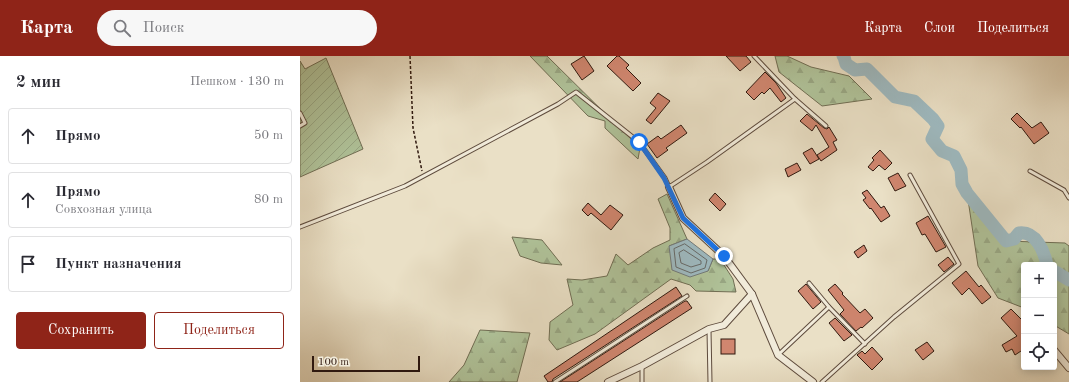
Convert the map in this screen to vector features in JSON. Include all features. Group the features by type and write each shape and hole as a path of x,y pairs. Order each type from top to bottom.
{"street":[{"path":"669,187 683,218 724,256 752,294 778,354 813,382"},
{"path":"608,382 642,366 709,329 724,325 752,294"},
{"path":"1057,354 1069,368"}],"lane":[{"path":"754,56 795,99 826,126"},
{"path":"300,227 405,186 552,107 576,92 639,142 669,187 707,162 795,99"},
{"path":"300,113 305,123 300,126"},
{"path":"1030,171 1064,190 1069,198"},
{"path":"822,382 894,317 959,264 910,175"},
{"path":"809,283 829,307 865,344"},
{"path":"555,382 687,296"},
{"path":"778,354 829,307"},
{"path":"709,329 710,382"},
{"path":"642,366 642,382"}],"path":[{"path":"410,56 413,128 423,177"}],"green space":[{"path":"530,56 547,56 640,148 638,159 605,128 605,121 588,116"},
{"path":"775,56 787,56 811,67 849,76 872,99 822,106 779,72"},
{"path":"326,58 363,149 300,177 300,61 305,69"},
{"path":"967,193 1006,241 1065,243 1069,246 1069,334 1057,327 1057,262 1021,262 1021,307 998,298 978,266"},
{"path":"667,194 687,239 669,246 708,271 713,259 720,259 733,279 736,292 696,291 690,285 671,279 595,334 557,350 549,340 550,322 573,305 567,279 582,280 607,276 616,254 628,265 653,248 670,240 670,228 658,199"},
{"path":"512,237 542,240 562,265 541,263 520,256"},
{"path":"480,330 530,333 517,382 449,382 464,365"}],"water":[{"path":"687,239 713,259 708,271 690,277 672,270 669,246"}],"building":[{"path":"584,56 594,71 582,80 571,64"},
{"path":"617,56 629,65 626,68 641,83 633,91 607,66"},
{"path":"726,56 746,56 751,62 740,71"},
{"path":"765,72 776,83 786,98 781,102 770,88 764,94 762,92 754,100 746,92"},
{"path":"658,93 670,101 651,124 646,120 656,108 650,103"},
{"path":"1017,113 1032,128 1041,122 1049,133 1034,144 1021,127 1020,128 1011,119"},
{"path":"807,114 824,128 827,129 829,127 837,140 833,142 837,150 821,161 817,155 829,147 816,125 812,131 800,121"},
{"path":"681,125 687,133 666,148 668,150 657,158 647,144 658,136 661,139"},
{"path":"812,148 819,159 810,164 803,153"},
{"path":"880,150 892,163 885,170 879,165 873,171 868,167 874,160 872,158"},
{"path":"797,163 801,170 788,177 785,169"},
{"path":"898,173 906,186 895,191 888,178"},
{"path":"867,190 881,208 884,206 890,216 881,222 863,200 866,198 862,193"},
{"path":"715,193 726,204 720,211 709,200"},
{"path":"588,203 601,215 610,205 623,215 611,230 591,213 588,216 582,210"},
{"path":"928,216 946,247 936,252 925,234 922,235 916,223"},
{"path":"864,245 867,251 858,258 854,252"},
{"path":"948,257 954,264 944,272 938,265"},
{"path":"966,271 979,287 981,285 991,297 982,304 969,288 962,295 952,283"},
{"path":"806,284 821,302 813,309 798,291"},
{"path":"835,284 843,293 842,294 860,313 865,309 873,318 862,328 861,327 856,331 840,314 844,310 828,290"},
{"path":"676,287 682,296 553,379 552,382 548,382 544,376"},
{"path":"687,301 692,308 577,382 560,382"},
{"path":"1011,309 1021,319 1021,351 1015,355 1012,349 1006,352 1002,345 1017,336 1001,318"},
{"path":"835,318 852,335 844,341 829,323"},
{"path":"721,339 735,339 735,354 721,354"},
{"path":"927,342 934,351 923,360 915,350"},
{"path":"872,347 883,359 872,370 857,355 862,351 865,354"}],"waterway":[{"path":"843,56 846,64 855,70 867,69 895,97 914,101 933,119 938,126 932,139 942,151 954,156 961,170 962,184 967,193 1006,241 1014,239 1019,233 1030,235 1035,239 1041,248 1046,262"},
{"path":"1057,273 1069,280"}],"route":[{"path":"639,142 664,178 683,218 724,256"}]}
